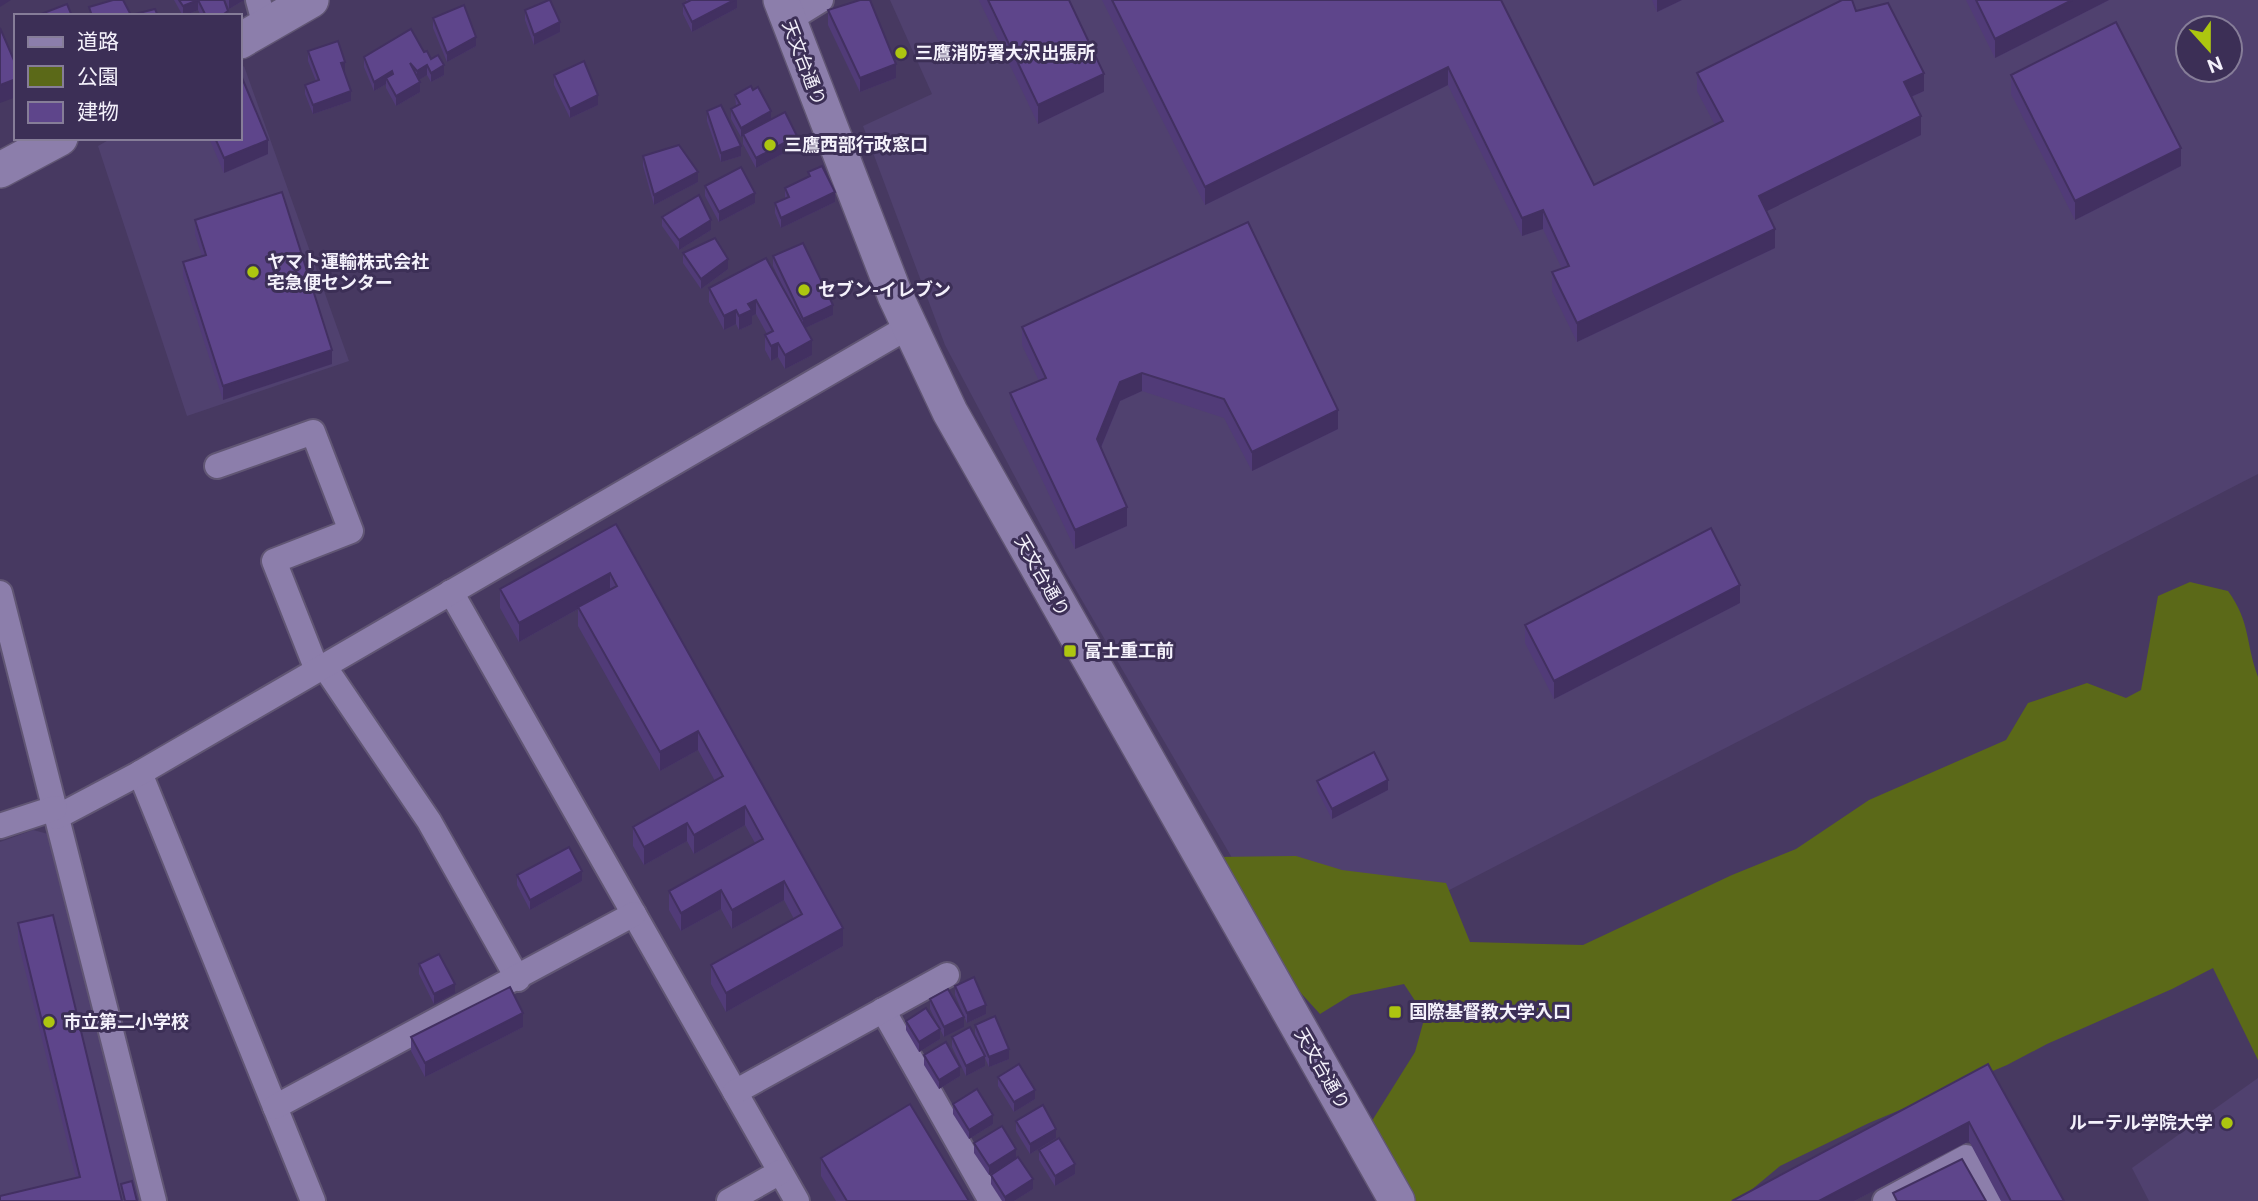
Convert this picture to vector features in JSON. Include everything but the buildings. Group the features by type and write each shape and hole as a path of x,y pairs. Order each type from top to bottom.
{"main road":[{"path":"254,22 310,0"},
{"name":"天文台通り","path":"784,10 908,327 986,479 1397,1201"},
{"path":"0,170 56,140"}],"street":[{"path":"784,10 821,0"},
{"path":"0,827 56,812 141,772 908,327"},
{"path":"217,466 313,432 351,531 274,561 321,668 429,821 517,979"},
{"path":"451,592 797,1201"},
{"path":"0,593 154,1201"},
{"path":"141,772 313,1201"},
{"path":"275,1107 634,914"},
{"path":"734,1092 947,975"},
{"path":"883,1010 991,1201"},
{"path":"1885,1201 1966,1157 1991,1201"},
{"path":"729,1201 780,1172"}],"shaded area":[{"path":"890,0 2258,0 2258,474 1358,937 1274,930 1065,571 945,345 863,126 932,94"},
{"path":"244,66 349,361 187,416 98,146 108,140 242,140"},
{"name":"市立第二小学校","path":"33,830 52,835 143,1201 0,1201 0,842"},
{"name":"ルーテル学院大学","path":"2258,1078 2258,1201 2149,1201 2132,1168"}],"green space":[{"path":"2190,582 2228,591 2241,613 2258,677 2258,1060 2213,968 2007,1065 1869,1123 1780,1166 1738,1201 1407,1201 1365,1132 1415,1052 1425,1016 1404,984 1351,995 1320,1014 1299,991 1218,857 1296,856 1342,870 1446,883 1470,942 1583,945 1732,875 1796,849 1869,800 2006,740 2028,703 2087,683 2126,698 2141,690 2158,596"}],"place":[{"name":"三鷹消防署大沢出張所","path":"901,53"},
{"name":"三鷹西部行政窓口","path":"770,145"},
{"name":"ヤマト運輸株式会社 宅急便センター","path":"253,272"},
{"name":"セブン-イレブン","path":"804,290"},
{"name":"富士重工前","path":"1070,651"},
{"name":"国際基督教大学入口","path":"1395,1012"},
{"name":"市立第二小学校","path":"49,1022"},
{"name":"ルーテル学院大学","path":"2227,1123"}]}
